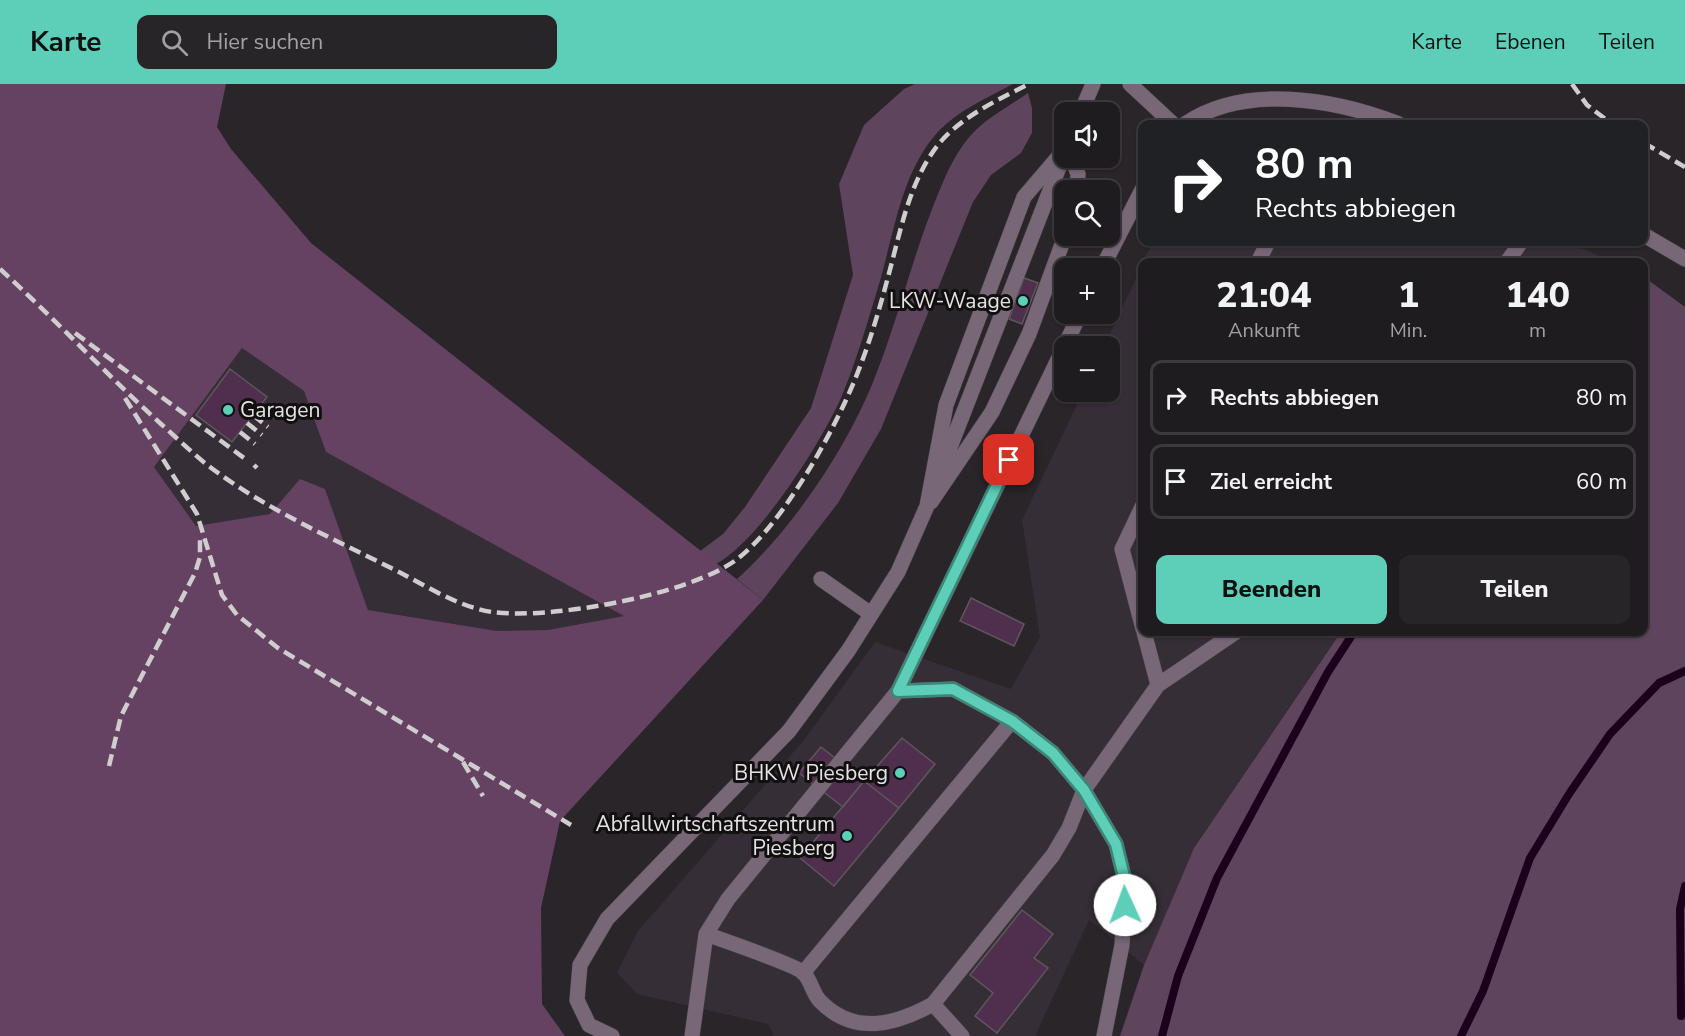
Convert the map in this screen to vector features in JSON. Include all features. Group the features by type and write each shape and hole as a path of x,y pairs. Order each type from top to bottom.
{"street":[{"path":"1085,102 1093,84"},
{"path":"1130,84 1169,120"},
{"path":"1189,120 1199,111 1244,92 1294,93 1388,120"},
{"path":"927,507 946,405 989,288 1024,197 1054,163"},
{"path":"612,1036 589,1025 577,1000 580,965 607,919 789,731 848,651 898,572 927,507 1058,168"},
{"path":"1107,258 1138,198"},
{"path":"1648,237 1685,259"},
{"path":"927,507 992,412 1029,334 1061,246"},
{"path":"692,1036 694,1006 706,934 728,899 898,691 1075,324"},
{"path":"1138,515 1122,549 1138,611"},
{"path":"821,579 871,614"},
{"path":"1145,636 1158,685"},
{"path":"706,934 803,973 820,1001 844,1019 871,1028 905,1019 933,1004 1053,855 1069,828 1084,790 1158,685 1230,636"},
{"path":"898,691 953,689 1012,721 1053,753 1084,790 1116,844 1126,885 1122,945 1104,1036"},
{"path":"803,973 1012,721"},
{"path":"933,1004 962,1036"}],"shaded area":[{"path":"0,84 226,84 217,127 231,149 311,243 763,600 560,821 541,908 542,1004 565,1036 0,1036","holes":["242,348 304,391 326,452 624,616 548,630 497,631 368,610 325,489 300,479 270,514 196,526 154,467"]},
{"path":"915,84 1013,84 954,118 937,133 925,149 907,184 862,340 841,398 804,464 769,513 733,552 716,564 700,551 723,534 745,507 811,408 853,275 839,184 864,125 904,89"},
{"path":"1028,93 1032,108 1032,133 1021,153 991,175 973,202 881,429 838,503 763,600 737,579 757,560 797,513 832,461 862,408 881,361 924,231 950,167 961,147 976,130"},
{"path":"1151,246 1576,246 1605,258 1145,258"},
{"name":"Abfallwirtschaftszentrum Piesberg","path":"1138,275 1138,636 1338,636 1194,848 1144,965 1089,920 1035,1036 774,1036 768,1024 637,994 617,973 638,931 804,740 875,642 1011,689 1040,637 1022,520 1078,402 1120,402 1120,336 1109,336 1114,324 1120,324 1120,312"},
{"path":"1648,280 1685,307 1685,1036 1120,1036 1144,965 1194,848 1338,636 1648,636"},
{"path":"242,348 304,391 326,452 625,616 548,630 497,631 368,610 325,489 300,480 270,514 196,526 154,467"}],"building":[{"name":"LKW-Waage","path":"1024,278 1038,283 1022,324 1009,319"},
{"name":"Garagen","path":"230,369 267,397 232,442 196,415"},
{"path":"971,598 1024,624 1014,646 960,621"},
{"name":"BHKW Piesberg","path":"902,738 935,764 899,808 864,781"},
{"path":"821,747 864,781 843,807 799,773"},
{"name":"Abfallwirtschaftszentrum Piesberg","path":"864,781 899,808 834,886 800,858"},
{"path":"1022,910 1053,934 1034,958 1048,968 997,1033 975,1016 993,993 970,975"}],"waterway":[{"path":"1162,1036 1178,976 1217,878 1328,672 1351,636"},
{"path":"1461,1036 1483,991 1530,858 1569,794 1610,734 1659,683 1685,671"},
{"path":"1681,1016 1680,909 1685,886"}],"railway":[{"path":"0,269 197,457 232,483 302,524 444,596 468,606 492,612 548,612 618,602 653,594 714,573 736,560 768,529 813,464 853,385 875,324 908,204 932,153 944,138 963,121 1029,84"},
{"path":"1572,84 1587,105 1607,120"},
{"path":"1648,145 1685,167"},
{"path":"75,333 244,458"},
{"path":"125,398 197,514 222,595 237,615 278,648 571,825"},
{"path":"260,406 275,417"},
{"path":"253,415 268,427"},
{"path":"247,423 262,435"},
{"path":"240,432 255,444"},
{"path":"254,465 257,468"},
{"path":"109,766 121,716 195,573 200,557 200,538"},
{"path":"463,762 483,796"}],"place":[{"name":"LKW-Waage","path":"1023,301"},
{"name":"Garagen","path":"228,410"},
{"name":"BHKW Piesberg","path":"900,773"},
{"name":"Abfallwirtschaftszentrum Piesberg","path":"847,836"}],"route":[{"path":"1009,460 898,691 953,689 1012,721 1053,753 1084,790 1116,844 1126,885 1125,905"}]}
